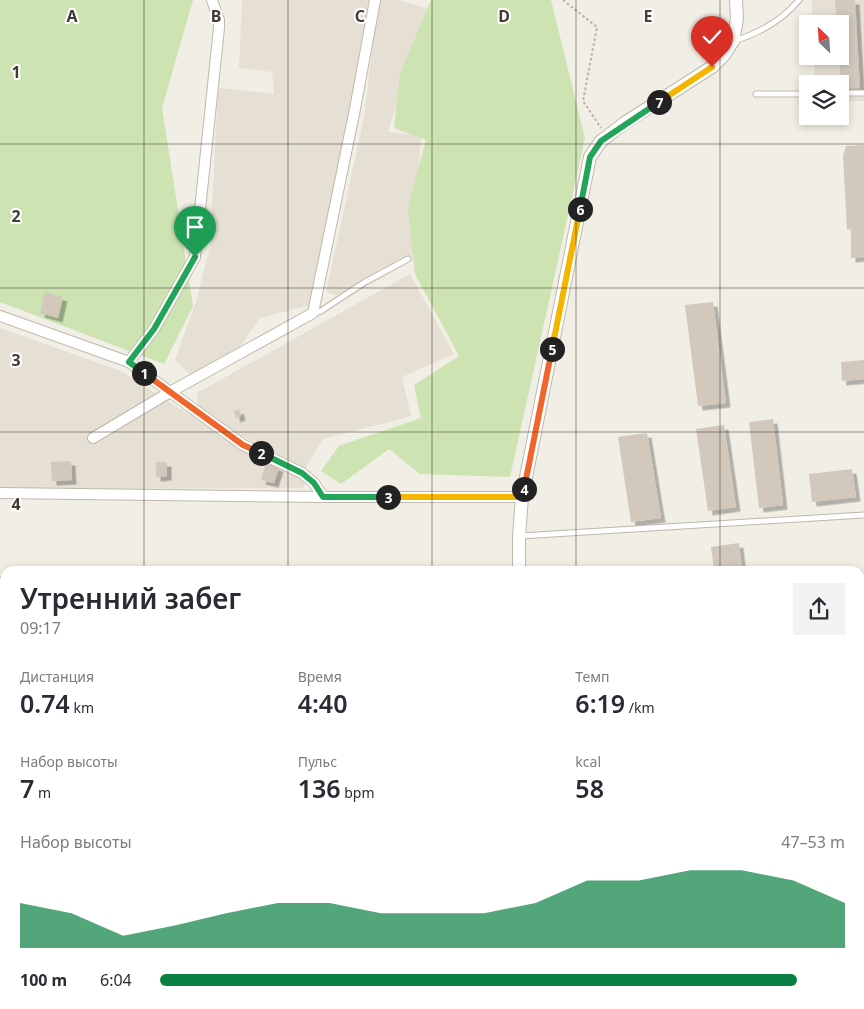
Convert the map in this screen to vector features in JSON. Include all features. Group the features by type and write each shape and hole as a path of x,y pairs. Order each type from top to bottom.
{"street":[{"path":"129,362 154,329 195,257 219,28 217,13 212,0"},
{"path":"93,438 170,392 313,313 355,110 374,0"},
{"path":"519,566 522,497 590,157 601,141 607,136 712,67 734,41 736,0"},
{"path":"0,316 129,362 243,445 302,473 314,483 323,497"},
{"path":"0,493 323,497 522,497"}],"lane":[{"path":"734,41 771,25 791,10 799,0"},
{"path":"849,93 864,93"},
{"path":"756,94 799,94"},
{"path":"313,313 321,312 365,282 408,259"},
{"path":"519,536 864,515"}],"path":[{"path":"563,0 598,27 583,101 607,136"}],"shaded area":[{"path":"242,0 369,0 360,64 315,304 260,318 230,361 196,380 175,360 197,299 210,246 218,88 274,94 272,72 239,68"},
{"path":"378,0 397,0 427,8 388,132 421,135 413,260 347,298 326,292 364,118"},
{"path":"812,0 864,0 864,101 849,101 849,75 815,75 814,65 849,65 849,15 812,15"},
{"path":"410,274 454,354 402,377 411,416 323,439 304,471 233,431 198,406 197,393"},
{"path":"0,328 121,371 175,406 298,474 305,485 304,488 0,489"}],"green space":[{"path":"0,0 193,0 162,108 193,306 164,364 0,302"},
{"path":"431,0 551,0 585,138 510,477 420,474 389,449 341,484 321,471 339,446 421,418 414,385 459,356 415,274 408,208 426,140 394,128 400,74"}],"building":[{"path":"835,0 855,0 860,88 849,89 849,75 840,75 840,65 849,65 849,15 836,15"},
{"path":"864,145 864,257 851,258 851,229 847,230 843,156 846,146"},
{"path":"45,292 63,297 58,318 40,313"},
{"path":"713,302 726,403 698,406 685,305"},
{"path":"864,360 864,379 842,381 841,362"},
{"path":"239,409 241,416 236,418 234,411"},
{"path":"773,419 783,505 759,508 749,422"},
{"path":"724,425 736,507 708,511 696,429"},
{"path":"647,433 661,518 631,522 618,437"},
{"path":"71,461 72,480 52,481 51,462"},
{"path":"156,462 167,462 167,476 156,477"},
{"path":"266,464 279,467 274,483 261,480"},
{"path":"852,469 856,497 812,502 809,474"},
{"path":"739,543 741,566 713,566 711,547"}],"route":[{"path":"195,257 154,329 129,362 243,445 302,473 314,483 323,497 522,497 590,157 601,141 607,136 712,67"}]}
